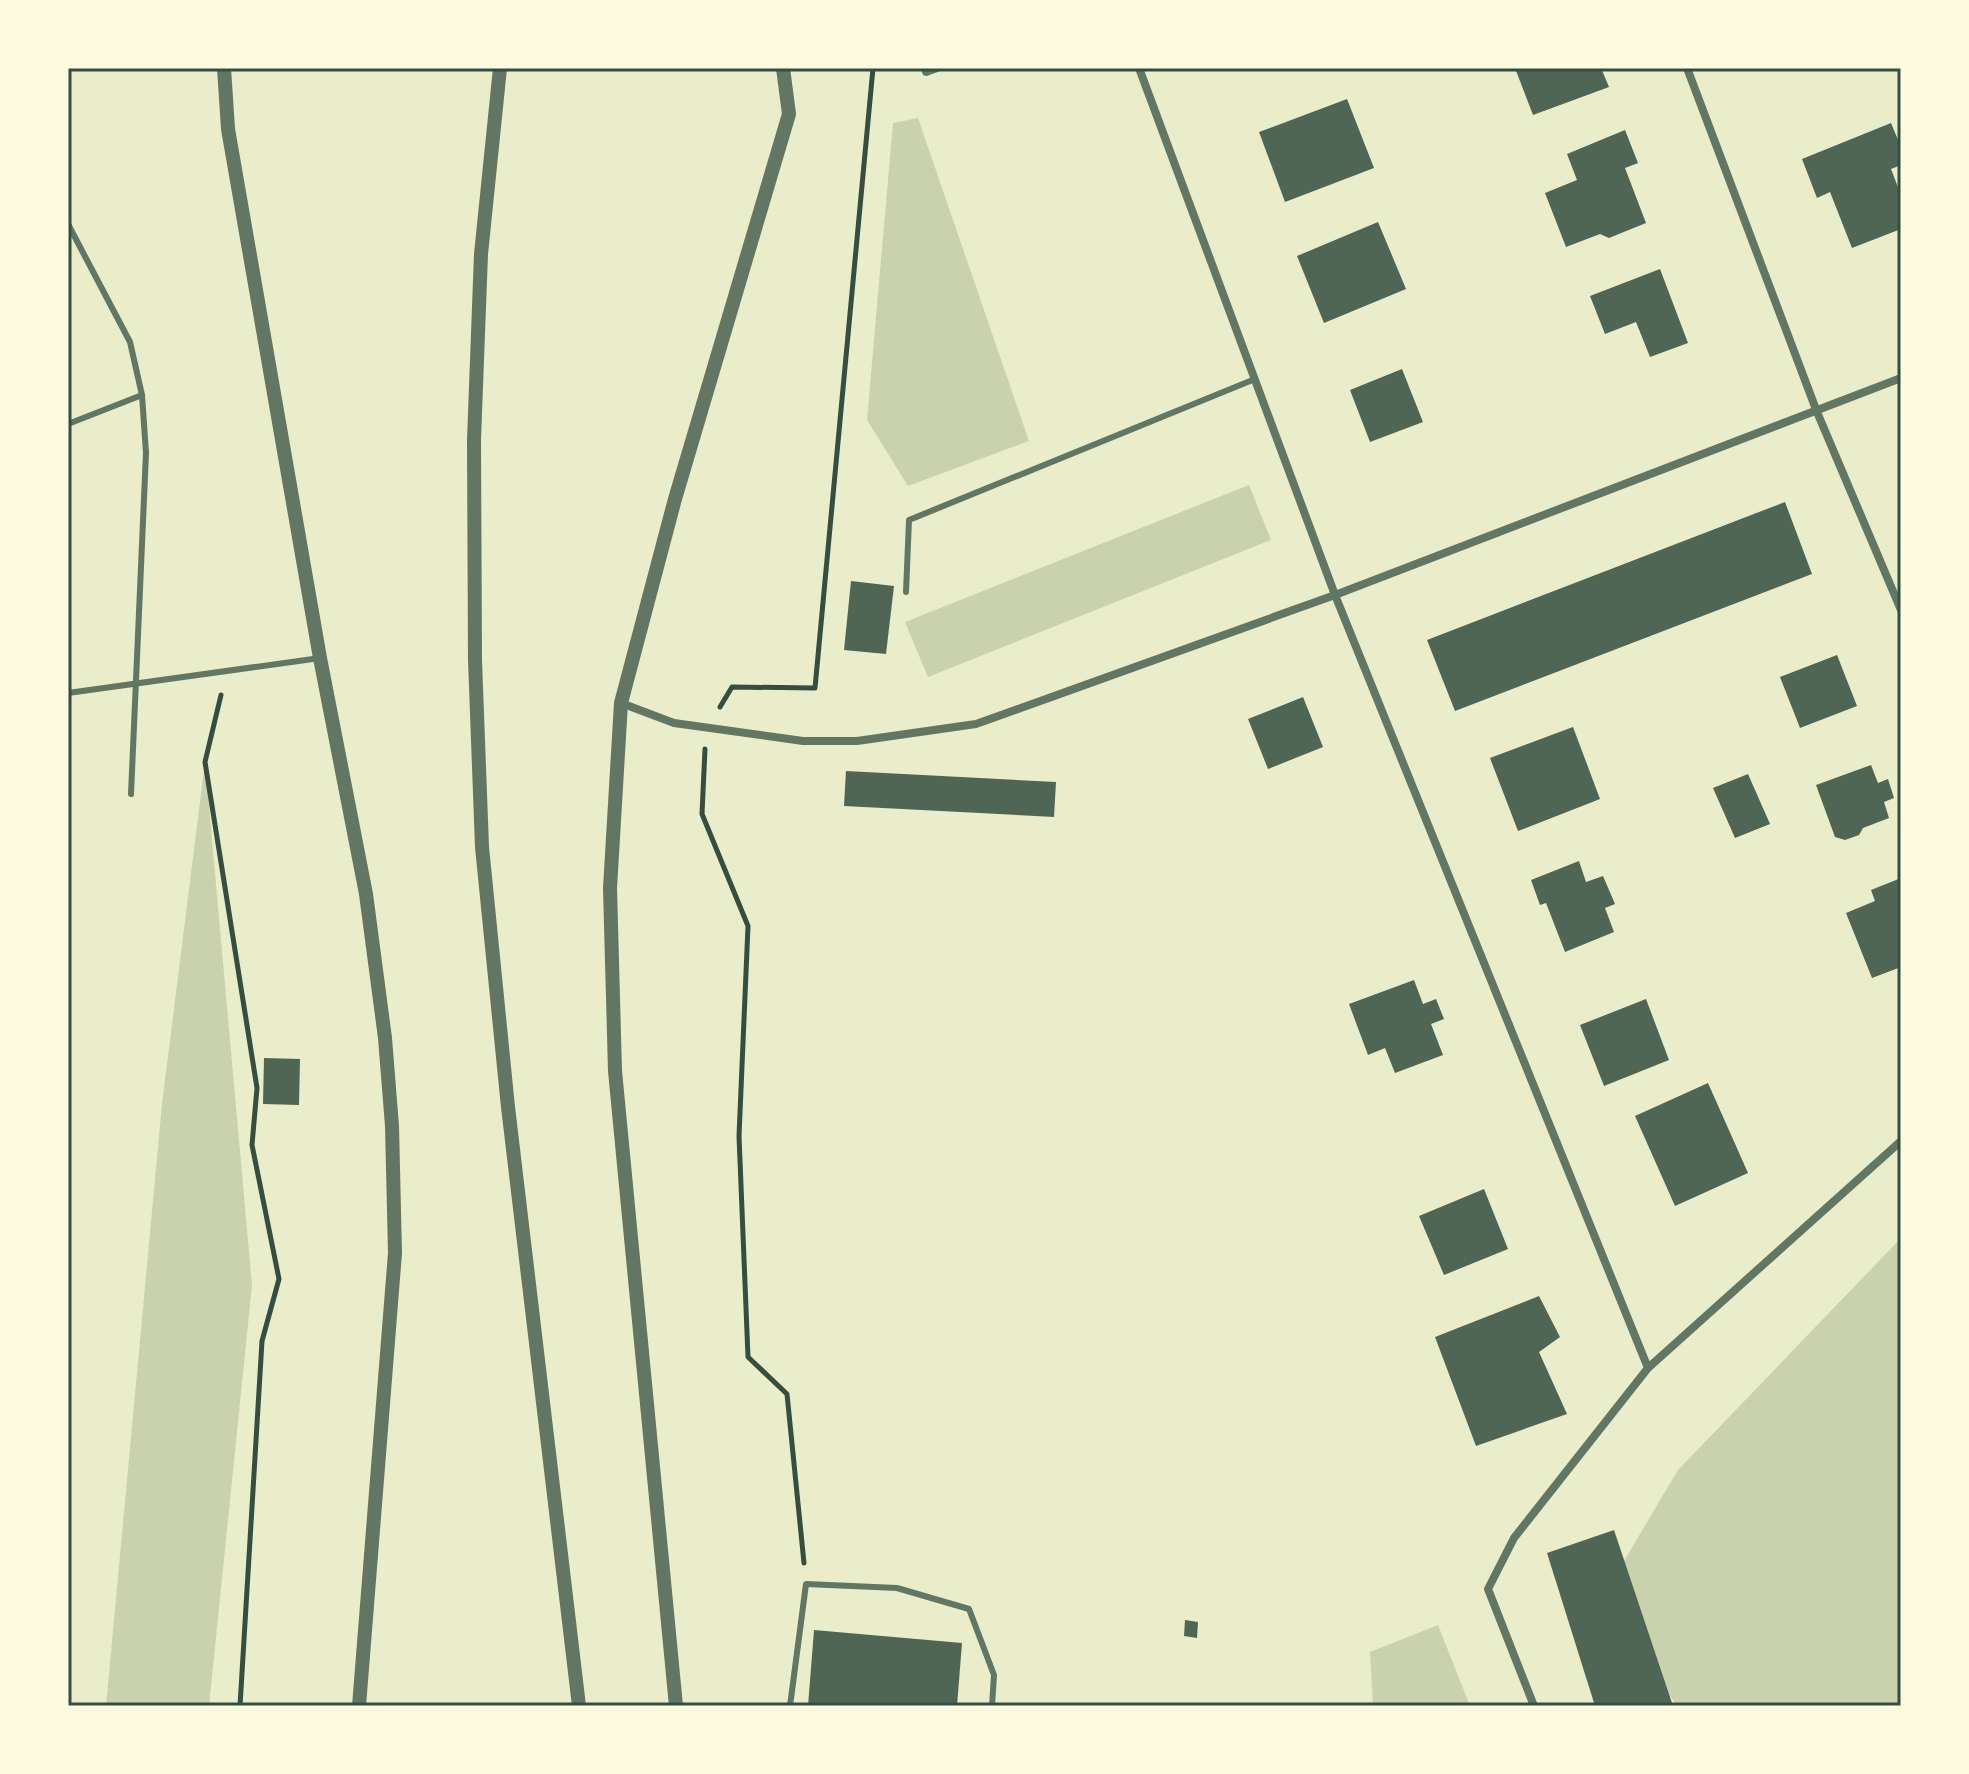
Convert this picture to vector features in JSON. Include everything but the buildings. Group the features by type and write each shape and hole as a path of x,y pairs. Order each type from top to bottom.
{"street":[{"path":"224,68 228,129 320,658 366,894 385,1038 392,1126 395,1253 359,1706"},
{"path":"509,68 497,72 481,254 474,440 475,660 482,847 508,1107 579,1706"},
{"path":"676,1706 615,1071 610,888 621,703 675,499 789,114 783,68"},
{"path":"926,72 937,68"},
{"path":"1139,68 1335,595 1648,1368"},
{"path":"1687,68 1817,412 1901,610"},
{"path":"621,703 674,723 803,741 857,741 976,724 1335,595 1901,378"},
{"path":"1534,1706 1488,1589 1514,1538 1648,1368 1901,1141"}],"lane":[{"path":"68,224 130,342 142,395 146,453 131,794"},
{"path":"906,592 909,520 1255,379"},
{"path":"68,424 142,395"},
{"path":"68,693 320,658"},
{"path":"790,1706 806,1584 897,1588 969,1609 994,1675 992,1706"}],"path":[{"path":"806,1584 787,1394 748,1357 739,1136 748,926 702,814 706,729 732,687 815,688 873,68"},
{"path":"226,672 205,762 257,1088 252,1145 279,1279 262,1341 240,1706"}],"green space":[{"path":"918,118 1029,441 908,486 867,420 893,123"},
{"path":"1249,485 1271,540 928,677 905,622"},
{"path":"205,762 252,1285 209,1706 106,1706 162,1104"},
{"path":"1901,1238 1901,1706 1678,1706 1644,1663 1618,1571 1678,1470"},
{"path":"1438,1625 1470,1706 1373,1706 1370,1652"}]}
